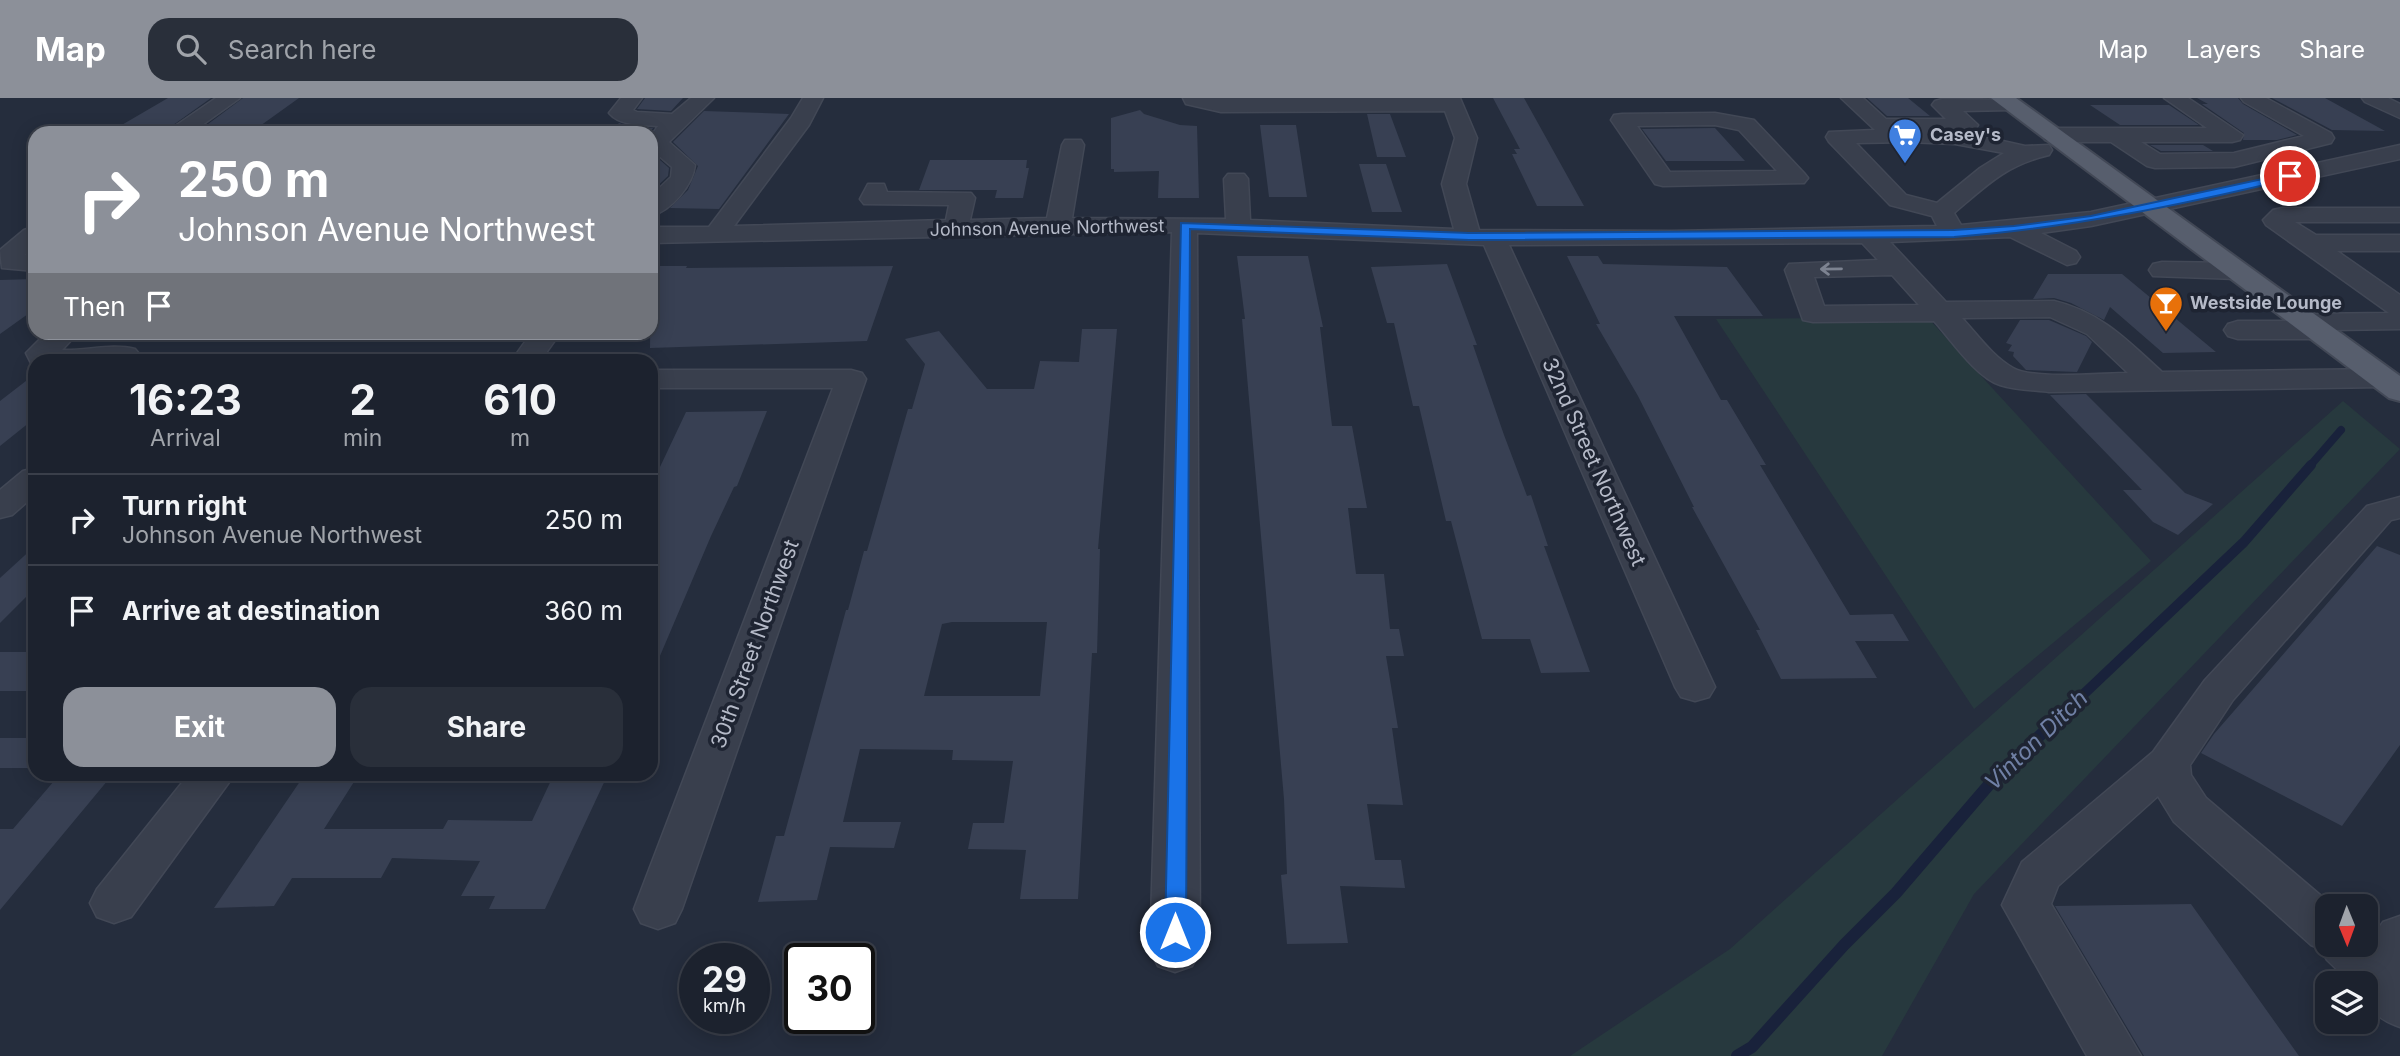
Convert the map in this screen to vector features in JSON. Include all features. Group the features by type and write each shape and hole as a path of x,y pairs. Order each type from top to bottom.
{"main road":[{"path":"2007,101 2391,385"}],"street":[{"path":"187,126 230,98"},
{"path":"632,98 620,113 635,118 678,121"},
{"path":"658,202 682,179 684,165 663,150 658,142 704,98"},
{"path":"658,221 721,228 801,120 813,98"},
{"path":"1851,98 1881,125 1967,125 1938,101"},
{"path":"2174,98 2232,135 2330,168"},
{"path":"2116,135 2155,161 2234,160 2323,138 2251,98"},
{"path":"2372,98 2400,112"},
{"path":"1193,99 1221,106 1451,102"},
{"path":"1938,101 2007,101"},
{"name":"32nd Street Northwest","path":"1451,102 1466,138 1454,184 1460,211 1481,237 1695,687"},
{"path":"2154,114 2200,115"},
{"path":"1715,119 1746,125 1796,178 1715,180 1707,209 1663,179 1622,120 1715,119"},
{"path":"1941,211 2012,156 2031,149 2116,135 2232,135"},
{"path":"1954,233 1941,211 1898,200 1838,137 1965,137 1999,143 2023,152"},
{"path":"1059,225 1073,145"},
{"name":"Johnson Avenue Northwest","path":"658,234 721,228 956,229 1059,225 1185,225 1481,237 1707,209 1869,235 1954,233 2014,229 2091,219 2400,152"},
{"path":"2369,159 2400,170"},
{"path":"1236,180 1239,207 1237,228"},
{"path":"876,189 872,199 963,198 956,229"},
{"path":"2400,215 2282,215 2275,220 2400,308"},
{"path":"1175,951 1185,225"},
{"path":"2014,229 2067,257"},
{"path":"18,240 11,262 28,262"},
{"path":"2310,243 2400,243"},
{"path":"1899,267 1798,270 1813,314 2054,309 2097,328 2154,381"},
{"path":"2162,270 2237,271"},
{"path":"2238,331 2400,321"},
{"path":"41,354 56,340"},
{"path":"107,354 126,349"},
{"name":"30th Street Northwest","path":"658,379 851,379 658,909"},
{"path":"0,508 28,484"},
{"path":"2115,1056 2026,905 2039,875 2168,763 2219,690 2379,513 2400,507"},
{"path":"2168,763 2169,777 2190,810 2315,920"},
{"path":"114,904 208,781"}],"lane":[{"path":"1869,235 1993,368 2008,377 2049,383 2154,381 2391,385"}],"shaded area":[{"path":"1927,317 2151,561 1974,709 1716,319"},
{"path":"2343,401 2400,449 1974,894 1882,1056 1570,1056 1730,949"}],"building":[{"path":"168,98 211,98 172,126 120,126"},
{"path":"243,98 299,98 260,126 205,126"},
{"path":"645,98 683,98 671,111 637,109"},
{"path":"1493,98 1524,98 1584,206 1537,206 1512,154 1517,154 1514,149 1520,149"},
{"path":"1867,98 1908,98 1930,116 1887,116"},
{"path":"2197,98 2238,98 2243,104 2297,135 2277,140 2243,140 2244,133"},
{"path":"2272,98 2325,98 2385,131 2332,130"},
{"path":"2090,105 2169,105 2199,125 2120,125"},
{"path":"1140,110 1144,114 1180,125 1197,126 1199,198 1158,198 1159,171 1114,172 1114,169 1111,169 1111,118"},
{"path":"704,111 789,114 719,209 670,208 688,190 698,166 673,142"},
{"path":"1367,114 1390,114 1406,157 1377,157"},
{"path":"1260,125 1296,125 1307,197 1269,197"},
{"path":"1715,128 1745,161 1666,161 1642,129"},
{"path":"2150,145 2203,145 2213,151 2161,151"},
{"path":"658,158 669,168 668,176 658,185"},
{"path":"930,160 1027,160 1026,168 1029,168 1023,198 995,198 997,190 919,190"},
{"path":"1359,164 1386,164 1402,212 1372,212"},
{"path":"1237,256 1308,256 1323,327 1320,327 1332,426 1352,426 1367,508 1348,508 1356,574 1384,574 1390,629 1399,629 1404,656 1386,656 1398,728 1392,728 1403,805 1367,804 1375,860 1401,860 1405,888 1340,886 1348,943 1287,944 1281,875 1287,874 1284,799 1242,319 1245,319"},
{"path":"1567,256 1598,256 1603,264 1727,267 1763,316 1674,316 1721,400 1727,400 1766,465 1760,465 1850,615 1893,614 1909,641 1855,641 1877,678 1781,679 1756,630 1760,630 1692,507 1638,396 1596,324 1600,324"},
{"path":"1447,264 1477,345 1473,345 1504,435 1527,496 1531,495 1548,546 1544,546 1590,672 1541,673 1530,639 1482,639 1451,521 1446,521 1419,406 1413,406 1394,323 1387,323 1371,267"},
{"path":"658,266 893,266 867,341 650,348 650,340 658,340"},
{"path":"2048,274 2122,274 2216,352 2163,353 2110,307 2104,320 2071,303 2054,298 2033,299"},
{"path":"28,279 28,314 0,334 0,280"},
{"path":"2020,320 2049,320 2086,336 2092,342 2077,372 2026,370 2013,356 2014,352 2008,351 2012,345 2006,343"},
{"path":"1082,329 1117,329 1098,549 1097,653 1092,653 1078,899 1020,899 1026,850 968,849 973,823 1004,823 1013,761 952,760 953,750 860,749 843,822 901,822 894,848 830,847 817,900 758,902 776,836 784,836 846,610 864,551 867,551 908,409 912,409 925,364 905,339 939,331 987,389 1034,389 1040,361 1079,362","holes":["1047,622 1040,696 924,696 942,624"]},
{"path":"28,379 28,424 0,446 0,401"},
{"path":"2086,394 2185,493 2213,504 2178,535 2153,522 2123,490 2142,490 2050,395"},
{"path":"767,411 737,486 734,487 711,536 658,661 658,471 686,412"},
{"path":"2377,546 2400,555 2400,745 2342,826 2201,753 2214,734"},
{"path":"28,552 28,595 0,623 0,578"},
{"path":"0,652 28,652 28,690 0,691"},
{"path":"0,738 28,738 28,768 0,768"},
{"path":"54,781 107,781 0,910 0,829 13,829"},
{"path":"300,781 355,781 324,829 443,829 448,820 532,821 551,781 605,781 545,909 489,909 495,896 461,896 480,861 392,858 381,878 292,878 274,906 214,908"},
{"path":"2191,904 2299,1056 2144,1056 2055,906"}],"waterway":[{"name":"Vinton Ditch","path":"2309,467 2341,430"},
{"name":"Vinton Ditch","path":"2049,727 2244,542 2311,465"},
{"name":"Vinton Ditch","path":"1737,1056 1752,1047 1844,945 1896,893 1993,780 2051,725"}],"place":[{"name":"Casey's","path":"1905,165"},
{"name":"Westside Lounge","path":"2166,333"}],"route":[{"path":"1175,932 1185,225 1469,237 1954,233 2014,229 2091,219 2290,176"}]}
